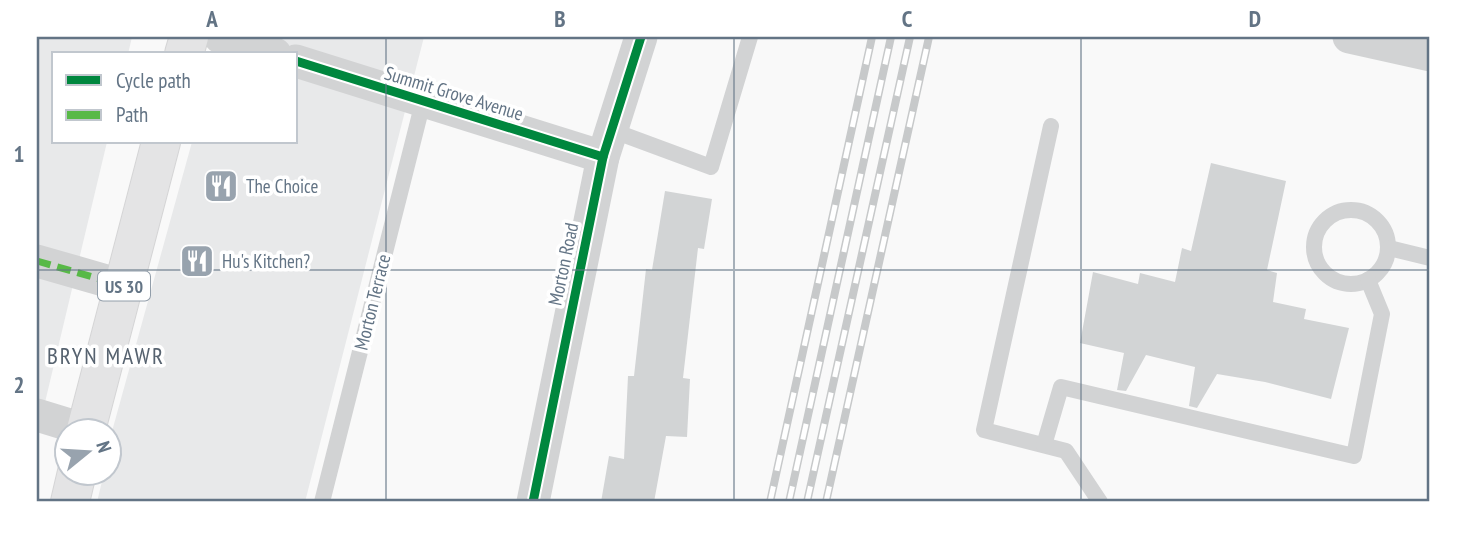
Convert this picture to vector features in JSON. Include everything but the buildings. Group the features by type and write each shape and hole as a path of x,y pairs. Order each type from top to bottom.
{"highway":[{"name":"US 30","path":"90,416 160,144"}],"street":[{"path":"220,37 269,52"},
{"name":"Morton Road","path":"533,502 607,144 641,37"},
{"path":"1360,38 1430,55"},
{"name":"Summit Grove Avenue","path":"298,62 423,102 607,144"},
{"path":"37,261 124,286"}],"lane":[{"path":"607,144 711,167 751,37"},
{"name":"Morton Terrace","path":"322,502 423,102"},
{"path":"1051,126 984,430 1066,451 1100,502"},
{"path":"1346,209 1371,215 1381,224 1389,248 1386,261 1379,272 1356,284 1343,284 1321,269 1315,258 1314,245 1316,232 1323,221 1346,209"},
{"path":"1389,248 1430,258"},
{"path":"1044,445 1061,387 1354,456 1382,313 1368,280"}],"shaded area":[{"path":"37,37 132,37 128,52 52,52 52,144 107,144 37,436"},
{"path":"221,37 424,37 305,502 97,502 101,486 122,486 122,416 116,416 191,144 298,144 298,52 217,52"}],"railway":[{"path":"770,502 872,37"},
{"path":"789,502 891,37"},
{"path":"807,502 910,37"},
{"path":"826,502 929,37"}],"marked path":[{"path":"37,261 124,286"}],"cycle path":[{"path":"533,502 603,157 641,37"},
{"path":"298,62 603,157"}],"place":[{"name":"The Choice","path":"221,186"},
{"name":"Hu's Kitchen?","path":"197,261"}],"district":[{"name":"BRYN MAWR","path":"106,355"}]}
